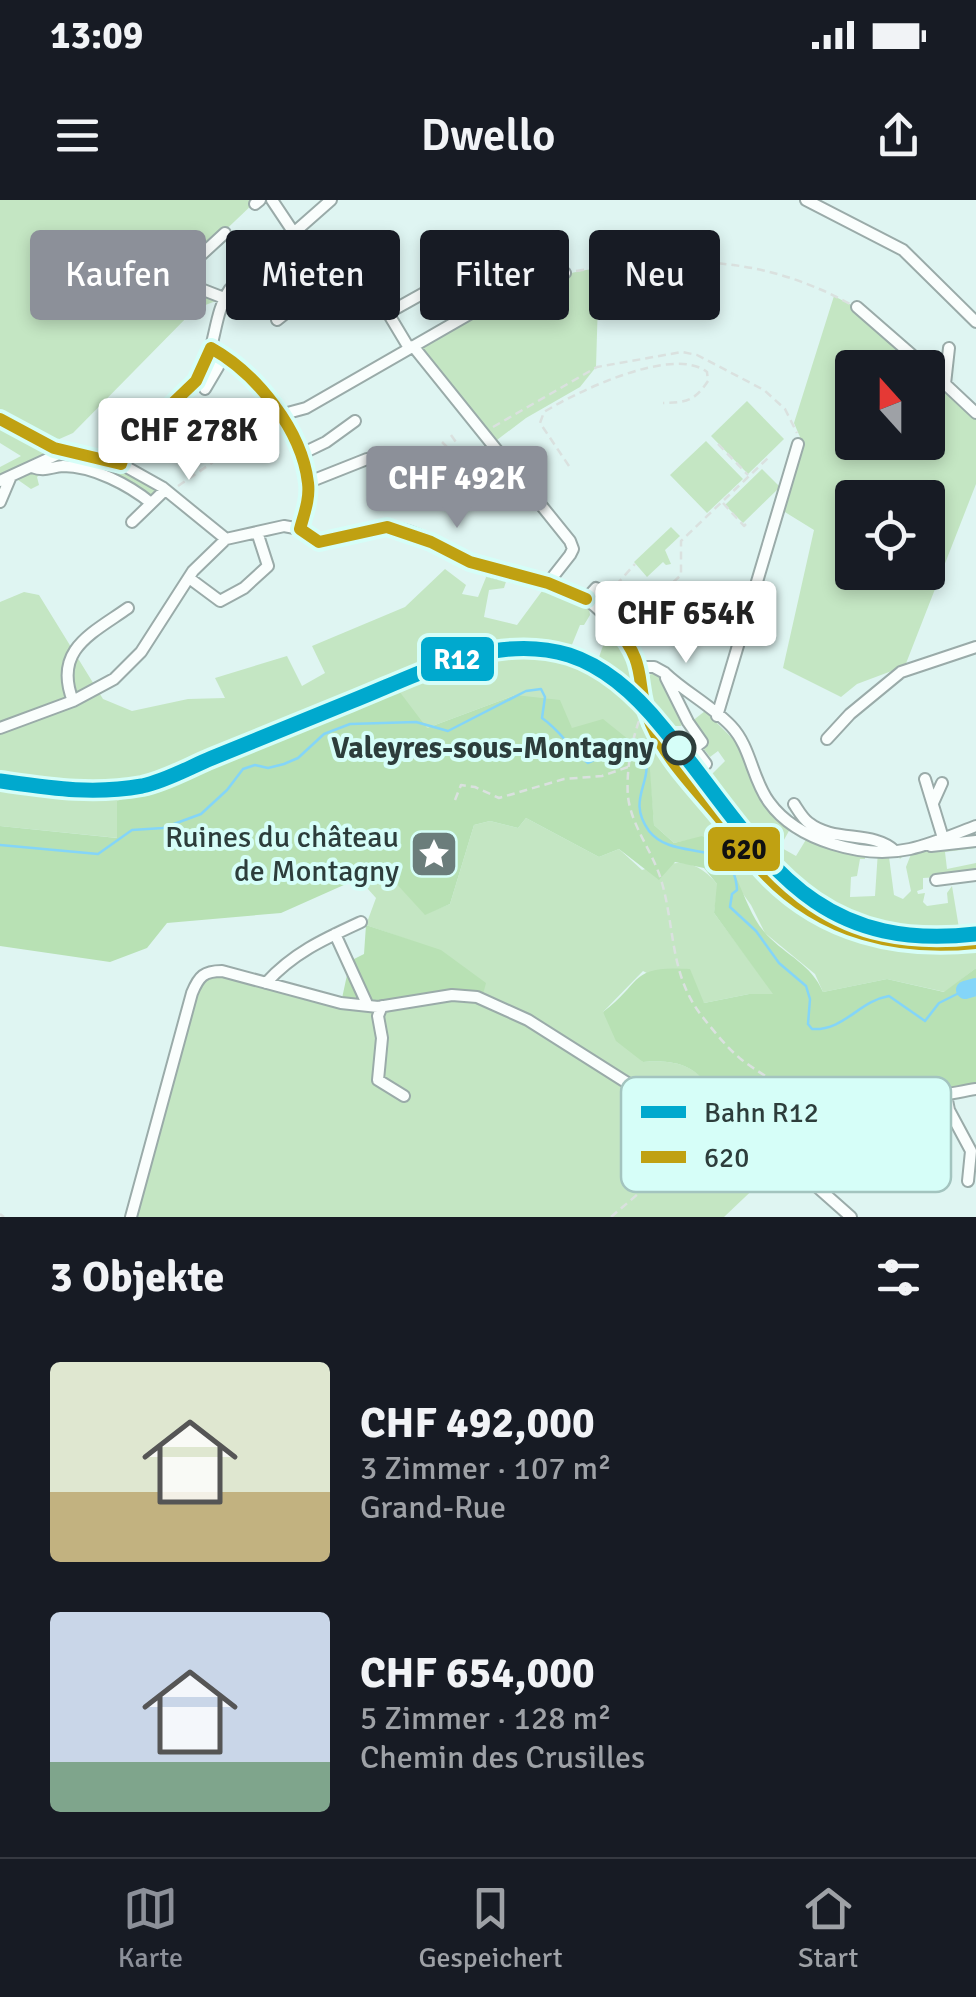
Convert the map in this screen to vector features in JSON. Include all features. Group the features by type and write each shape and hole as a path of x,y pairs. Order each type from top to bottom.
{"street":[{"path":"272,200 292,230"},
{"path":"297,230 331,200"},
{"path":"806,200 903,250 976,322"},
{"path":"205,388 218,367 220,304 224,298 175,280 225,233"},
{"path":"420,294 388,313 411,347 572,546 570,555 548,583"},
{"path":"857,307 906,350"},
{"path":"280,416 306,408 458,320"},
{"path":"948,348 945,384 976,413"},
{"path":"216,350 228,355 268,400 299,455 308,482 300,529"},
{"path":"121,464 126,448 196,381 216,350"},
{"path":"0,419 54,448 121,464 167,491 226,539"},
{"path":"299,455 355,421"},
{"path":"717,716 798,444"},
{"path":"0,502 6,479 66,451"},
{"path":"308,482 367,458"},
{"path":"32,467 43,471 64,466 110,478 151,503"},
{"path":"132,522 167,491"},
{"path":"0,728 73,701 114,679 129,666 189,578 226,539 284,526 300,529 319,542 387,527 497,572 548,583 586,599 632,649 640,667 646,712 656,734 771,880 811,914 869,939 900,946 930,949 976,943"},
{"path":"189,578 220,601 244,588 268,566 257,532"},
{"path":"586,599 596,588 620,600 620,616 614,626"},
{"path":"73,701 66,684 68,658 84,639 128,608"},
{"path":"827,739 850,714 901,672 976,646"},
{"path":"640,667 664,672 731,726 743,743 768,802 792,827 843,847 894,850 976,841"},
{"path":"664,672 702,742 694,748 706,764"},
{"path":"679,732 690,724"},
{"path":"924,779 943,838"},
{"path":"932,804 942,783"},
{"path":"794,804 808,823 824,830 886,842 894,850"},
{"path":"910,849 976,826"},
{"path":"936,880 976,876"},
{"path":"266,983 286,962 360,922"},
{"path":"334,934 368,1006"},
{"path":"131,1217 198,978 208,971 368,1006 452,996 478,997 528,1020 621,1079"},
{"path":"382,1006 378,1016 382,1038 378,1080 404,1096"},
{"path":"951,1094 976,1089"},
{"path":"951,1112 971,1150 968,1181"},
{"path":"823,1192 852,1217"}],"path":[{"path":"569,273 672,260 718,262 790,277 857,307"},
{"path":"483,433 597,368 682,352 697,355 764,390 785,409 799,436 798,444"},
{"path":"569,466 545,433 539,418 544,412 609,379 681,364 707,372 708,381 693,400 663,403"},
{"path":"167,491 228,452 230,443 224,436 268,400"},
{"path":"451,436 458,445"},
{"path":"442,442 451,451"},
{"path":"718,444 749,476"},
{"path":"648,636 648,606 681,575 681,542 768,458"},
{"path":"722,502 746,524"},
{"path":"609,592 636,564"},
{"path":"646,712 637,722 628,794 632,814 662,883 671,944 688,994 700,1014 740,1059 765,1077"},
{"path":"455,800 461,785 475,786 500,798 564,778 602,776 630,767"},
{"path":"610,1217 640,1192"}],"green space":[{"path":"0,200 257,200 206,249 206,230 30,230 30,320 184,320 73,433 48,444 120,466 163,490 151,501 111,478 62,468 37,477 39,485 31,489 11,475 0,480 0,467 21,456 0,443"},
{"path":"589,270 589,320 597,320 596,367 580,387 526,418 493,443 413,346 460,320 569,320 572,273"},
{"path":"206,293 221,299 206,305"},
{"path":"834,296 857,308 906,350 835,350 835,460 945,460 945,385 976,414 976,484 945,563 945,480 835,480 835,590 935,590 905,666 857,684 841,697 783,668 814,530 780,509 800,437 794,423"},
{"path":"747,401 784,439 748,474 711,436"},
{"path":"706,441 743,479 707,513 670,475"},
{"path":"762,469 780,487 743,523 725,505"},
{"path":"671,527 680,536 665,550 671,564 663,562 647,577 634,562"},
{"path":"445,569 466,585 462,594 478,597 489,570 508,575 504,588 489,590 484,617 517,625 545,587 589,608 590,615 580,625 571,647 599,657 609,629 618,637 635,666 641,726 770,881 869,940 976,944 976,968 945,992 887,979 823,992 815,974 765,933 751,905 702,837 674,843 654,825 648,756 572,728 515,695 427,728 244,754 117,801 118,838 0,826 0,602 24,592 39,595 103,699 132,711 188,699 225,698 215,678 287,656 302,686 325,673 312,646 405,607"},
{"path":"657,672 684,719 681,726 671,726 649,695 648,681 651,673"},
{"path":"396,687 427,728 515,695 560,700 572,728 603,719 649,756 654,825 674,843 702,836 715,845 732,869 758,923 812,974 823,992 887,979 944,992 976,968 976,1084 951,1090 951,1077 701,1077 684,1066 643,1062 616,1041 603,1012 646,973 690,969 704,1003 749,994 773,994 714,913 717,884 704,868 675,862 659,880 619,849 599,857 526,818 518,828 490,821 474,825 450,904 425,915 382,868 281,913 167,923 147,948 110,962 0,946 0,826 117,838 117,801 244,754"},
{"path":"705,711 738,744 767,809 790,829 780,847 796,856 807,838 842,852 865,854 857,876 851,877 850,897 875,896 878,851 904,855 900,859 898,855 889,857 894,895 903,899 911,891 906,867 913,849 976,841 976,848 945,852 947,869 976,863 976,875 923,878 923,889 917,891 925,893 923,902 927,906 948,903 947,893 952,886 960,934 873,927 839,914 810,896 760,845 710,776 725,761 718,751 710,757 703,748 707,743 691,722"},
{"path":"652,718 673,740 757,855 797,894 843,922 895,938 976,940 929,944 881,937 839,921 803,900 771,872 741,840"},
{"path":"526,818 599,857 619,849 642,870 674,863 692,865 718,885 714,913 774,994 749,994 704,1003 643,971 603,1012 643,1062 684,1066 701,1077 621,1077 621,1192 750,1192 724,1217 132,1217 192,993 208,971 341,1004 441,951 366,925 376,898 359,879 382,867 425,914 450,904 474,825 490,821 518,828"},
{"path":"366,925 441,950 486,983 482,998 341,1003 350,961 364,954"}],"waterway":[{"path":"0,845 98,854 132,830 163,828 201,814 243,769 284,764 298,758 324,734 350,724 416,722 448,731 526,691 541,689 545,697 542,718 588,763 623,749 645,756 640,810 649,831 660,841 715,855 726,862 737,890 732,894 730,907 756,931 779,963 806,986 810,999 808,1024 812,1029 843,1021 889,996 925,1021 939,1003 965,990"},
{"path":"965,990 976,987"}],"rail line":[{"name":"R12","path":"0,781 88,790 142,786 458,659 485,652 541,649 583,660 632,695 663,728 758,849 790,882 825,908 867,926 916,936 976,934"}],"transit line":[{"name":"620","path":"211,348 260,388 297,443 308,489 300,529"},
{"name":"620","path":"121,464 126,448 196,381 211,348"},
{"name":"620","path":"0,419 54,448 121,464"},
{"name":"620","path":"300,529 319,542 387,527 431,542 470,562 548,583 586,599"},
{"name":"620","path":"614,626 633,653 646,710 664,749 754,861 788,895 837,925 890,941 976,943"}],"place":[{"name":"Valeyres-sous-Montagny","path":"679,748"},
{"name":"Ruines du château de Montagny","path":"434,854"}]}
